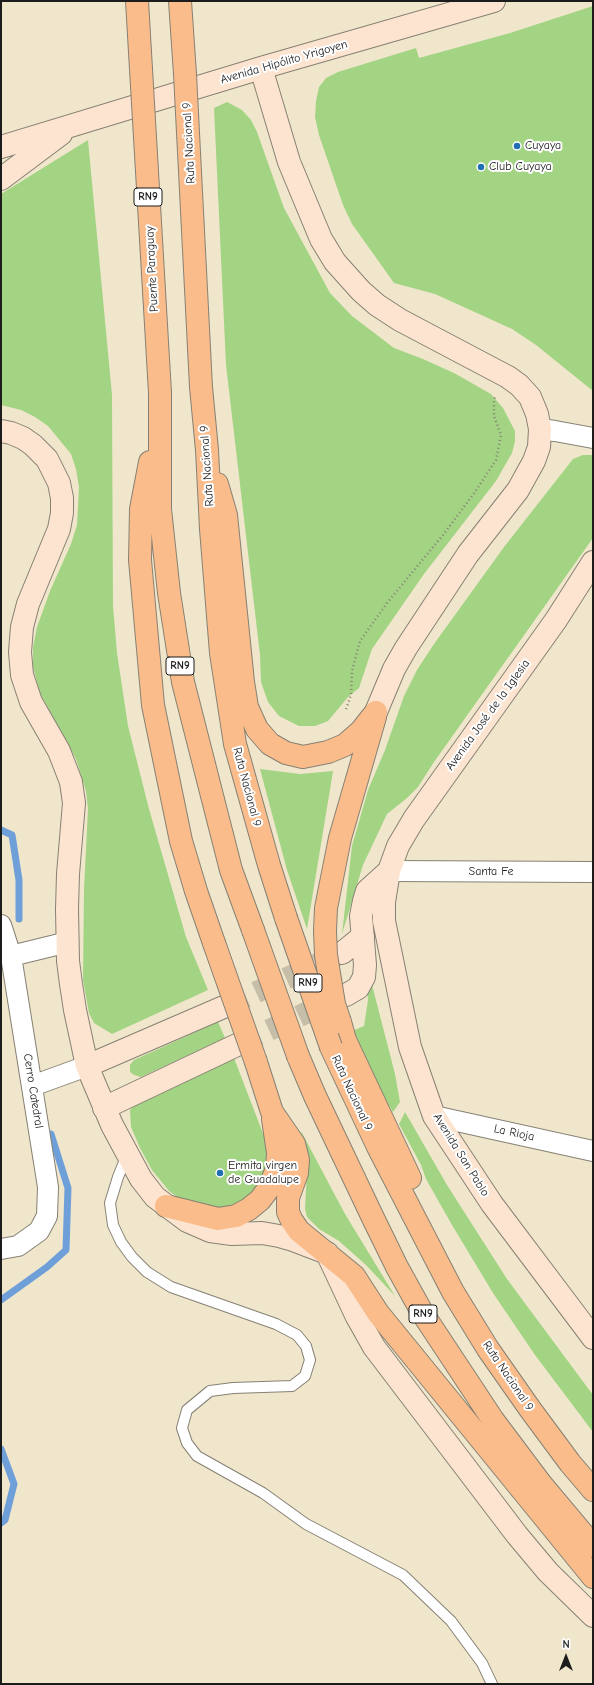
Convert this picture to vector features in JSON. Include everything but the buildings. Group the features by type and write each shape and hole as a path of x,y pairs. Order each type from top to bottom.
{"highway":[{"name":"Puente Paraguay","path":"137,1 160,393 159,415"},
{"name":"Ruta Nacional 9","path":"180,1 201,387 207,450 211,529 221,652 235,744 269,865 330,1047 378,1147 453,1292 488,1349 530,1409 570,1463 593,1490"},
{"path":"159,415 141,509 140,560 153,706 181,840 196,891 272,1112 278,1153 277,1169 269,1188 260,1200 249,1209 236,1216 218,1218 166,1206"},
{"name":"RN9","path":"159,415 160,509 169,593 182,682 231,870 298,1056 315,1096 370,1213 423,1314 493,1420 541,1484 593,1546"},
{"path":"207,450 226,516 243,682 247,708 257,728 270,744 286,753 303,757 328,752 345,745 361,731 376,712"},
{"path":"376,712 340,838 326,908 326,954 333,997 345,1040 431,1220 453,1292"},
{"path":"272,1112 294,1144 298,1160 297,1173 288,1198 288,1212 292,1221 299,1231 354,1276 382,1319 593,1577"}],"main road":[{"name":"Avenida Hipólito Yrigoyen","path":"1,147 261,68 494,1"},
{"path":"261,68 289,162 321,239 335,262 361,292 377,305 400,320 508,377 519,385 530,397 537,414 540,429 539,447 534,461 518,490 468,554 406,648 394,669 376,712"},
{"path":"1,179 74,125"},
{"path":"1,431 24,438 34,445 47,459 59,483 62,498 62,513 59,529 28,604 22,627 20,652 22,675 30,702 59,751 71,782 74,802 68,874 68,961 75,1010 87,1066 104,1108 127,1155 141,1179 155,1198 187,1221 210,1231 232,1234 262,1234 279,1236 327,1253 356,1315 374,1347 517,1535 548,1572 593,1616"},
{"name":"Avenida José de la Iglesia","path":"389,871 398,846 418,814 556,620 593,562"},
{"path":"346,994 358,988 364,977 365,965 361,916 367,891 389,871"},
{"name":"Avenida San Pablo","path":"389,871 385,887 384,921 410,1047 434,1116 492,1204 593,1338"},
{"path":"342,953 363,936"},
{"path":"87,1066 226,1006"},
{"path":"104,1108 239,1044"}],"street":[{"path":"540,429 593,438"},
{"name":"Santa Fe","path":"389,871 593,872"},
{"name":"Cerro Catedral","path":"1,925 11,956 48,1187 47,1216 39,1231 9,1247"},
{"path":"11,956 68,942"},
{"path":"32,1086 87,1066"},
{"name":"La Rioja","path":"434,1116 593,1151"}],"lane":[{"path":"127,1155 110,1203 113,1225 121,1242 132,1257 147,1272 171,1287 276,1324 297,1335 306,1346 310,1360 305,1376 292,1386 233,1388 210,1391 187,1410 182,1428 187,1443 197,1456 263,1493 306,1524 403,1576 451,1621 482,1663 492,1684"}],"path":[{"path":"344,715 350,695 352,671 360,641 387,603 461,510 496,460 501,435 494,416 494,399 508,377"}],"green space":[{"name":"Club Cuyaya","path":"593,6 593,391 536,345 512,329 435,294 394,283 352,224 343,205 319,135 315,117 319,87 326,78 338,72 416,48 419,58 510,33"},
{"path":"227,102 242,110 251,120 257,132 284,208 330,293 352,316 394,348 454,373 491,394 503,408 515,431 515,441 512,453 496,481 424,574 372,649 359,688 348,697 328,721 315,726 299,726 279,716 268,702 261,682 260,655 226,365 214,108"},
{"path":"88,140 112,395 113,606 117,653 128,726 149,809 186,937 208,990 112,1034 94,1023 89,1013 83,980 84,889 88,809 86,791 76,759 40,693 33,667 33,647 37,627 50,591 71,544 77,525 79,487 76,469 71,454 48,426 21,410 1,405 1,194"},
{"path":"583,455 593,455 593,538 434,762 418,787 387,814 363,865 342,934 352,846 368,790 385,750 404,696 417,670 504,547 573,459"},
{"path":"260,769 300,774 333,771 307,929 287,870"},
{"path":"366,981 371,981 395,1074 400,1102 393,1112 371,1076 352,1031 364,1026 368,1000"},
{"path":"218,1022 225,1038 141,1077 130,1072 130,1065 134,1060"},
{"path":"234,1058 269,1149 269,1165 259,1194 229,1208 212,1208 180,1199 169,1191 152,1170 140,1148 131,1127 130,1110 138,1102"},
{"path":"405,1112 447,1185 507,1279 593,1395 593,1432 535,1355 493,1293 452,1225 426,1179 421,1165 399,1124"},
{"path":"301,1131 345,1214 395,1296 366,1265 339,1241 319,1229 307,1217 305,1209 307,1172 306,1154"}],"waterway":[{"path":"1,830 12,835 19,880 19,919"},
{"path":"1,1300 47,1267 66,1250 68,1188 51,1134"},
{"path":"1,1449 14,1484 5,1520 1,1523"}],"tunnel":[{"path":"226,1006 342,953"},
{"path":"239,1044 334,1000"}],"place":[{"name":"Cuyaya","path":"517,146"},
{"name":"Club Cuyaya","path":"481,167"},
{"name":"Ermita virgen de Guadalupe","path":"220,1173"}]}
